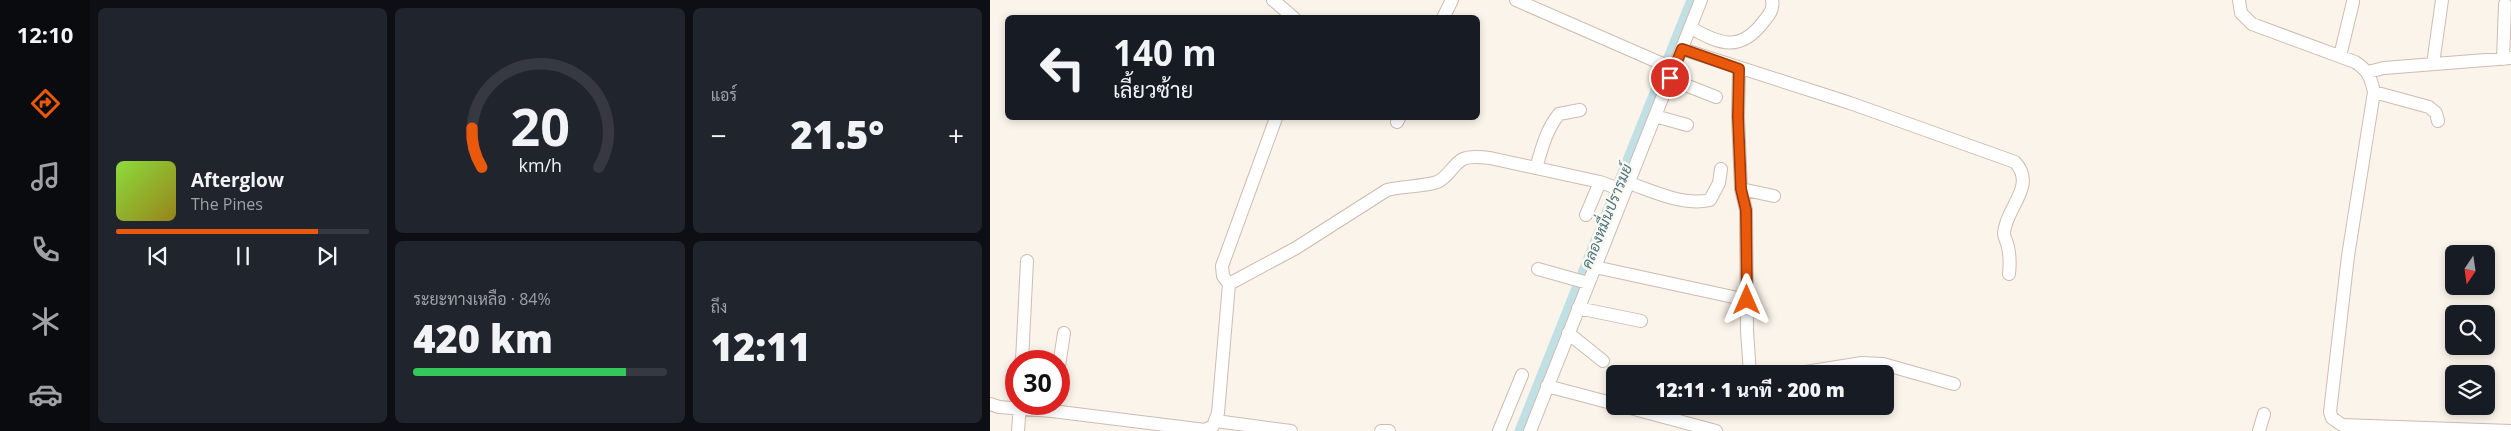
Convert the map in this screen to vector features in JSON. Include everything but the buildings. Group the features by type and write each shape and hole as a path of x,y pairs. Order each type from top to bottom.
{"street":[{"path":"1444,15 1452,0"},
{"path":"1516,0 1667,69 1716,97"},
{"path":"1530,431 1578,308 1580,281 1595,267 1624,188 1655,116 1667,69 1682,49 1702,0"},
{"path":"1691,28 1720,41 1746,40 1756,32 1770,13 1772,0"},
{"path":"2239,0 2241,13 2260,29 2342,49 2355,62 2375,70 2507,59 2505,4"},
{"path":"2433,64 2442,0"},
{"path":"1278,2 1291,15"},
{"path":"2342,49 2353,2"},
{"path":"1682,49 1739,69 1850,103 2015,162 2021,168 2023,180 2022,194 2010,213 2004,234 2010,259 2009,274"},
{"path":"1739,69 1738,117 1741,189 1746,210 1750,365"},
{"path":"2375,70 2379,93 2348,256 2330,416 2342,425 2511,430"},
{"path":"2379,93 2429,107 2436,113 2438,122"},
{"path":"1536,168 1552,123 1559,114 1580,110"},
{"path":"1655,116 1687,124"},
{"path":"1216,421 1228,284 1223,276 1222,266 1275,120"},
{"path":"1228,284 1296,248 1387,190 1442,180 1463,159 1490,158 1674,199 1698,202 1710,200 1719,183 1721,169"},
{"path":"1586,215 1604,183"},
{"path":"1741,189 1774,196"},
{"path":"1023,350 1027,261"},
{"path":"1595,267 1747,300"},
{"path":"1538,268 1580,281"},
{"path":"1578,308 1640,321"},
{"path":"1061,350 1064,333"},
{"path":"1568,333 1603,361"},
{"path":"1849,365 1862,363 1887,365"},
{"path":"1894,367 1954,384"},
{"path":"1499,431 1522,375"},
{"path":"1547,386 1606,402"},
{"path":"990,404 1005,407"},
{"path":"1070,410 1193,431 1204,430 1216,421 1291,431"},
{"path":"2259,431 2264,414"},
{"path":"1018,431 1019,415"},
{"path":"1656,415 1716,431"},
{"path":"1380,431 1389,431"}],"waterway":[{"name":"คลองหมื่นปรารมย์","path":"1520,431 1692,0"}],"route":[{"path":"1670,78 1682,49 1739,69 1738,117 1741,189 1746,210 1747,300"}]}
